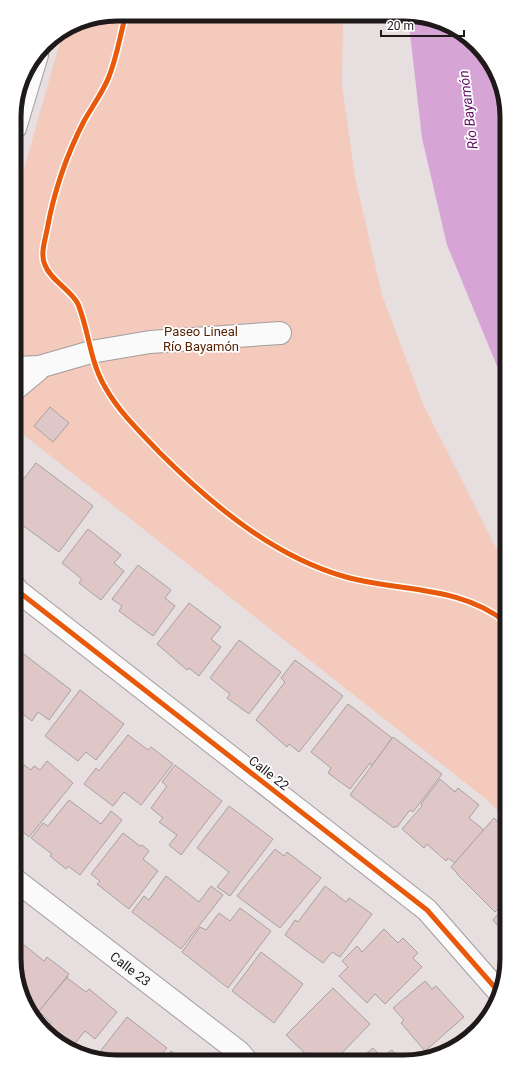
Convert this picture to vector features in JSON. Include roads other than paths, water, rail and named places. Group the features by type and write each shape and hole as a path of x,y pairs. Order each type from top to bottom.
{"street":[{"path":"22,105 32,73"},
{"path":"21,368 39,367 91,352 150,342 280,333"},
{"path":"21,384 39,367"},
{"name":"Calle 22","path":"21,594 427,910 496,988"},
{"name":"Calle 23","path":"21,884 242,1055"}],"water":[{"name":"Río Bayamón","path":"409,21 435,26 457,37 476,54 484,64 495,86 500,111 500,370 447,245 422,138"}],"park label":[{"name":"Paseo Lineal Río Bayamón","path":"201,338"}]}
